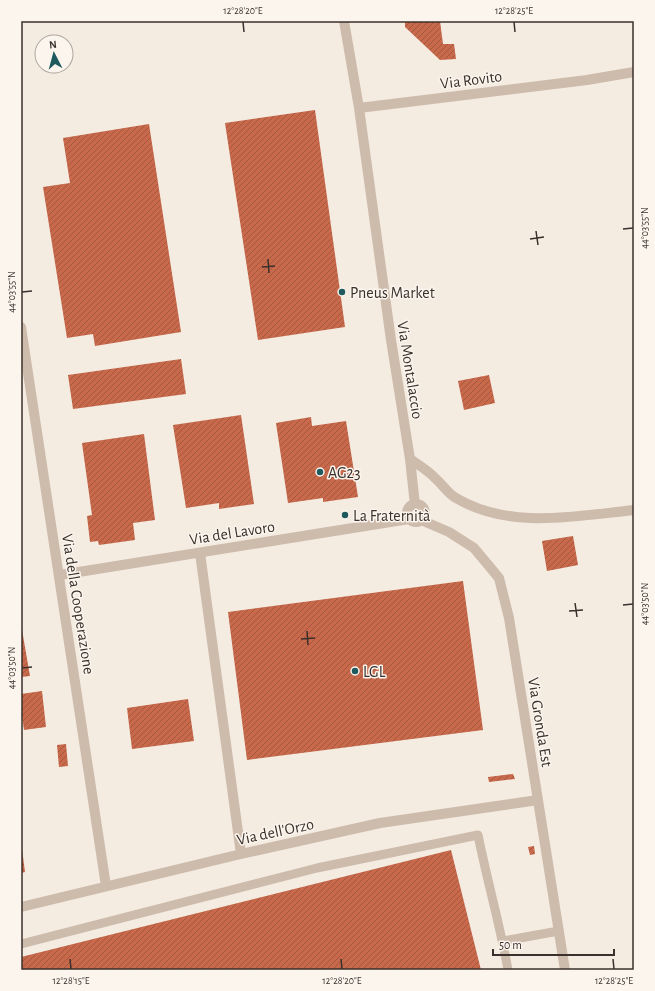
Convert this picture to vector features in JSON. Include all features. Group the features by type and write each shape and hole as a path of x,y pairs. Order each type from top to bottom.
{"street":[{"name":"Via Montalaccio","path":"344,21 359,108 391,340 410,459"},
{"name":"Via Rovito","path":"359,108 587,80 634,72"},
{"name":"Via della Cooperazione","path":"21,327 60,575 106,886"},
{"path":"410,459 415,505"},
{"path":"410,459 436,478 453,497 472,508 493,514 512,518 548,519 634,510"},
{"path":"409,519 407,511 410,507 415,505 420,506 424,510 424,515 421,520"},
{"name":"Via del Lavoro","path":"60,575 409,519"},
{"name":"Via Gronda Est","path":"409,519 416,522 421,520 448,532 474,548 499,578 509,618 565,970"},
{"path":"200,553 241,854"},
{"name":"Via dell'Orzo","path":"21,907 241,854 380,823 538,800"}],"lane":[{"path":"21,944 317,868 478,835 488,883 503,941 508,970"},
{"path":"503,941 560,931"}],"building":[{"path":"405,21 440,21 443,44 454,44 456,59 440,60 405,27"},
{"path":"315,110 345,327 258,340 225,123"},
{"path":"149,124 181,332 95,346 93,334 67,338 43,187 70,183 63,138"},
{"path":"181,359 186,394 73,409 68,375"},
{"path":"489,375 495,403 464,410 458,381"},
{"path":"241,415 254,504 219,509 219,503 186,508 173,425"},
{"path":"311,417 312,426 346,421 358,497 323,502 323,498 288,503 276,423"},
{"path":"144,434 155,520 133,523 135,540 99,545 98,541 90,542 87,516 92,515 82,443"},
{"path":"573,536 578,565 547,571 542,541"},
{"name":"LGL","path":"463,581 483,730 247,760 228,612"},
{"path":"21,624 30,676 21,677"},
{"path":"42,691 46,727 24,730 21,709 21,694"},
{"path":"188,699 194,741 132,749 127,708"},
{"path":"66,744 68,766 59,767 57,745"},
{"path":"513,774 515,779 489,782 488,777"},
{"path":"534,846 535,854 530,855 528,847"},
{"path":"21,849 25,872 21,873"},
{"path":"451,850 481,970 21,970 21,957"}],"place":[{"name":"Pneus Market","path":"342,292"},
{"name":"AG23","path":"320,472"},
{"name":"La Fraternità","path":"345,515"},
{"name":"LGL","path":"355,671"}]}
